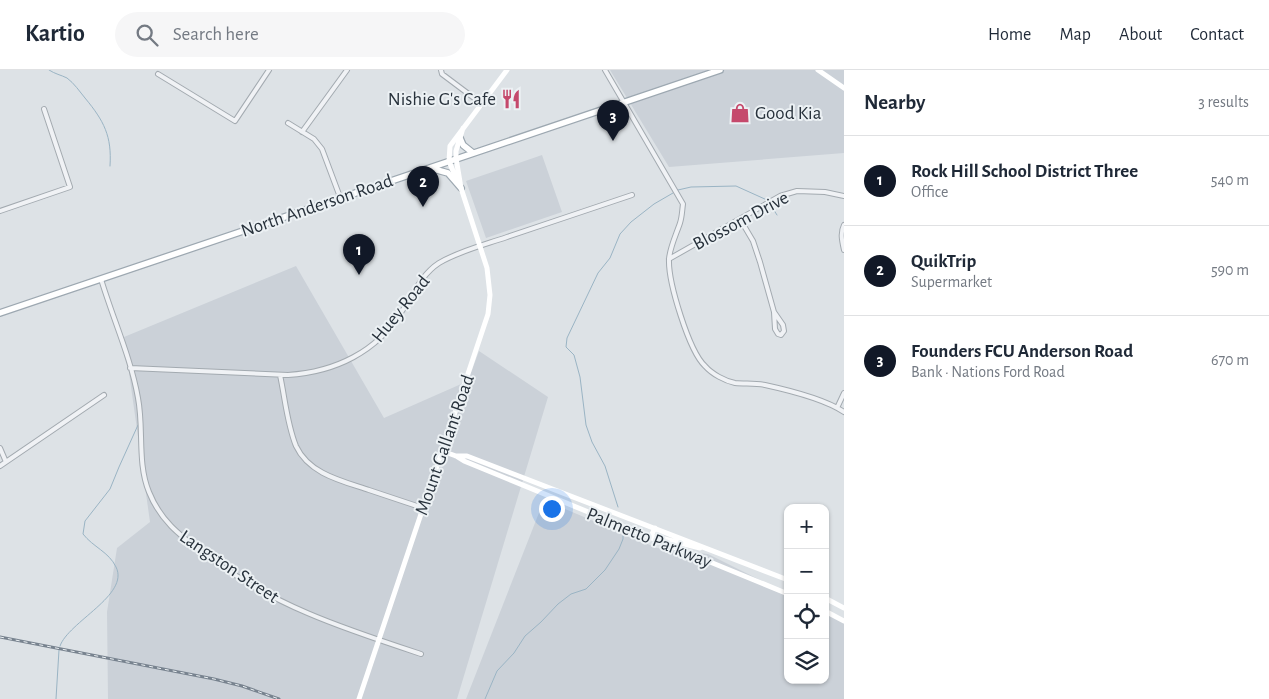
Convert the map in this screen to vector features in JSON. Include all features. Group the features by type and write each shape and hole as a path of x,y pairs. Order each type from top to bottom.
{"main road":[{"name":"North Anderson Road","path":"0,313 720,70"},
{"path":"460,138 463,145 473,153"},
{"path":"428,168 448,173 461,188"}],"street":[{"path":"158,74 235,121 268,70"},
{"path":"302,132 347,70"},
{"path":"441,70 442,74 482,104"},
{"name":"Mount Gallant Road","path":"359,699 488,314 490,295 488,273 481,246 461,188 449,161 450,146 507,70"},
{"path":"605,70 625,101 683,204 681,220 669,259 672,284 687,334 704,366 725,380 764,385 834,405 844,412"},
{"path":"818,70 844,88"},
{"path":"0,211 70,187 44,109"},
{"path":"288,123 314,139 322,149 340,197"},
{"name":"Mount Gallant Road","path":"461,188 456,151 463,128"},
{"name":"Blossom Drive","path":"669,259 780,196 797,191 825,192 844,196"},
{"name":"Huey Road","path":"130,368 280,375 305,374 331,368 365,351 384,335 401,313 424,277 439,264 465,251 632,195"},
{"path":"740,219 753,241 774,312 775,329 778,334 781,334 784,331 783,325 774,312"},
{"path":"844,224 842,230 844,250"},
{"name":"Langston Street","path":"101,279 138,398 141,418 143,466 148,490 159,514 169,525 212,560 260,590 316,618 421,654"},
{"path":"280,375 296,446 303,458 313,468 352,485 423,508"},
{"path":"837,408 844,393"},
{"path":"0,466 104,395"},
{"path":"0,448 6,462"},
{"name":"Palmetto Parkway","path":"442,451 784,592"},
{"name":"Palmetto Parkway","path":"456,456 467,456 784,578"},
{"path":"650,538 655,528"},
{"path":"650,538 658,537 709,549"},
{"path":"829,600 844,608"},
{"path":"829,613 844,620"}],"shaded area":[{"path":"610,70 844,70 844,153 669,167"},
{"path":"542,155 562,212 486,238 466,181"},
{"path":"296,266 384,418 468,381 479,351 548,397 457,699 108,699 107,612 117,548 150,522 124,337"},
{"path":"544,500 657,548 708,554 784,592 784,684 829,684 829,614 844,621 844,699 466,699"}],"waterway":[{"path":"49,70 70,80 97,114 108,137 110,166"},
{"path":"678,190 691,187 736,186 767,200"},
{"path":"618,507 605,466 592,442 586,425 580,377 574,355 566,347 567,338 598,273 610,258 620,234 631,222 654,204 673,193"},
{"path":"770,204 777,215"},
{"path":"60,646 74,627 107,598 114,588 118,577 113,562 83,534 85,521 110,489 138,425"},
{"path":"485,699 497,671 514,653 525,636 558,604 571,594 586,589 605,570 619,549 623,533"},
{"path":"56,699 59,650"}],"railway":[{"path":"0,637 214,679 242,686 279,699"}],"place":[{"name":"Nishie G's Cafe","path":"511,99"},
{"name":"Good Kia","path":"740,113"},
{"name":"Founders FCU Anderson Road","path":"613,141"},
{"name":"QuikTrip","path":"423,207"},
{"name":"Rock Hill School District Three","path":"359,275"}]}
